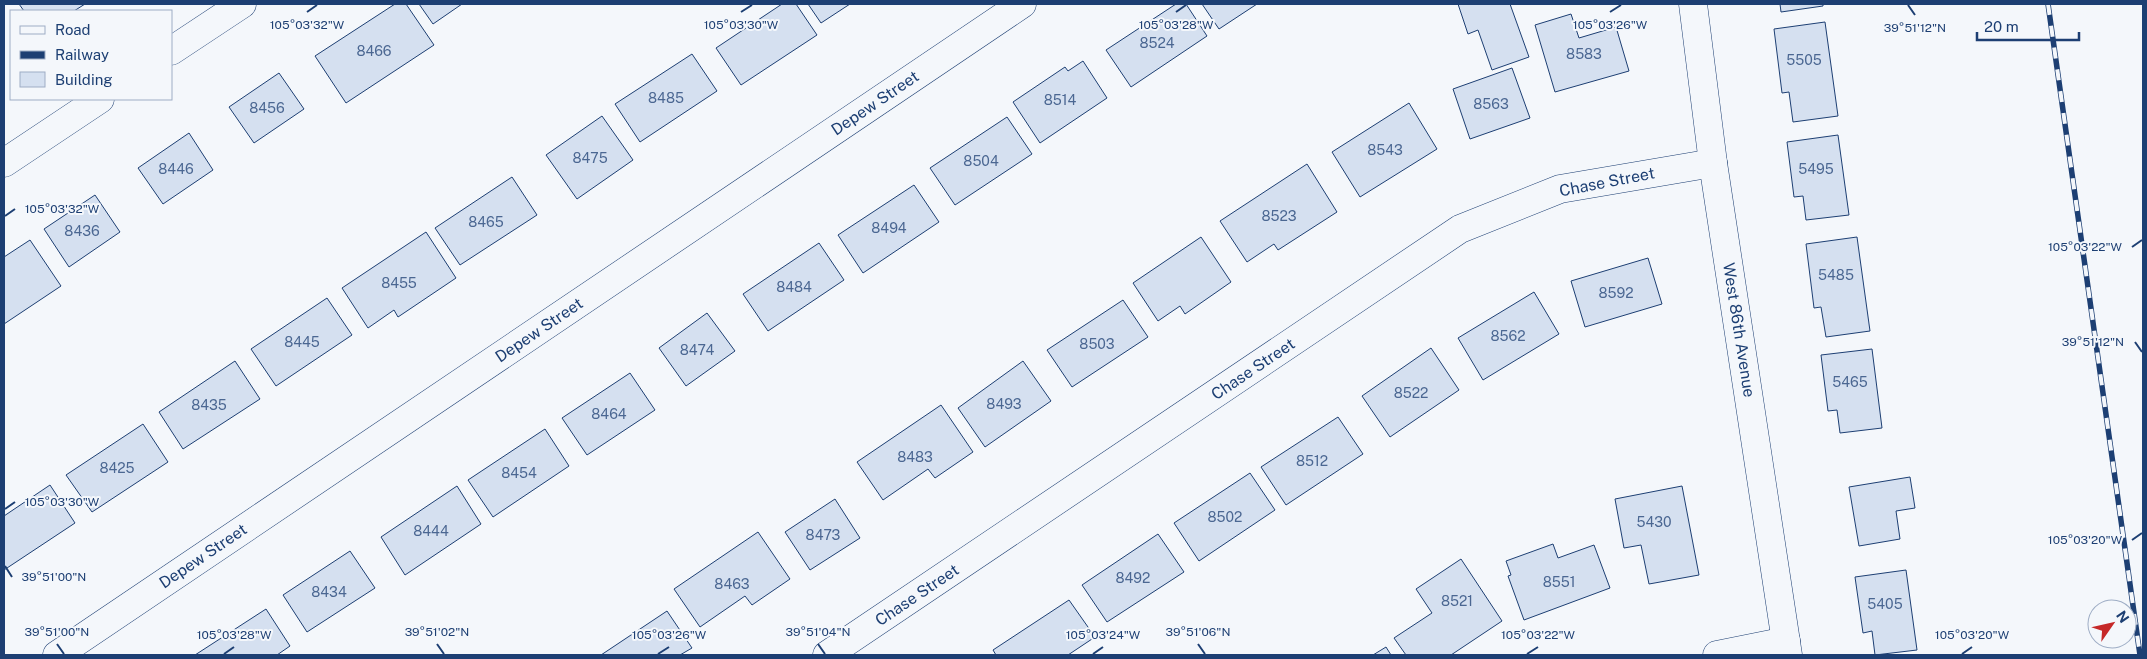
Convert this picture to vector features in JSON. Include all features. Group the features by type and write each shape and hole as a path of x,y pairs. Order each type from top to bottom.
{"street":[{"path":"172,50 242,4"},
{"name":"Depew Street","path":"57,655 1022,4"},
{"name":"West 86th Avenue","path":"1693,4 1713,163 1787,648"},
{"path":"4,163 98,100"},
{"name":"Chase Street","path":"827,655 1460,230 1560,189 1713,163"},
{"path":"1717,655 1787,648"}],"building":[{"path":"19,4 85,4 76,10 23,10"},
{"path":"395,4 406,4 434,45 346,103 315,56"},
{"path":"419,4 462,4 433,24"},
{"path":"782,4 796,4 817,35 741,85 716,48"},
{"path":"808,4 850,4 821,23"},
{"path":"1176,4 1186,4 1207,36 1131,87 1106,50"},
{"path":"1202,4 1257,4 1219,29"},
{"path":"1458,4 1510,4 1529,57 1492,70 1478,30 1468,34"},
{"path":"1780,4 1823,4 1823,6 1781,12"},
{"path":"1571,14 1579,38 1616,27 1629,71 1555,92 1535,25"},
{"path":"1825,22 1838,116 1793,122 1789,92 1782,93 1774,29"},
{"path":"692,54 717,91 640,142 615,104"},
{"path":"1083,61 1107,98 1040,143 1013,102 1065,67 1068,71"},
{"path":"1512,68 1530,118 1470,139 1453,89"},
{"path":"279,73 304,109 254,143 229,107"},
{"path":"1409,103 1437,149 1360,197 1332,152"},
{"path":"602,116 633,160 577,199 546,155"},
{"path":"1007,117 1032,154 955,205 930,168"},
{"path":"189,133 213,170 163,204 138,168"},
{"path":"1838,135 1849,215 1806,220 1803,196 1794,197 1787,142"},
{"path":"1307,164 1337,212 1278,250 1274,244 1247,262 1220,221"},
{"path":"512,177 537,215 460,265 435,228"},
{"path":"914,185 939,222 863,273 838,235"},
{"path":"95,195 120,232 69,267 44,229"},
{"path":"426,232 456,278 398,317 394,310 368,328 342,288"},
{"path":"1201,237 1231,282 1185,314 1180,306 1158,321 1133,283"},
{"path":"1857,237 1870,331 1826,337 1821,307 1814,308 1806,244"},
{"path":"30,240 61,286 4,324 4,257"},
{"path":"819,243 844,280 768,331 743,294"},
{"path":"1648,258 1662,304 1585,327 1571,281"},
{"path":"1534,292 1559,334 1483,380 1458,338"},
{"path":"327,298 352,335 276,386 251,349"},
{"path":"1123,300 1148,337 1072,387 1047,350"},
{"path":"707,313 735,351 686,386 659,348"},
{"path":"1431,348 1459,390 1390,437 1362,396"},
{"path":"1872,349 1882,428 1840,433 1837,410 1828,411 1821,355"},
{"path":"235,361 260,399 183,449 159,412"},
{"path":"1023,361 1051,401 985,447 958,408"},
{"path":"630,373 655,410 587,455 562,418"},
{"path":"941,405 973,452 935,478 928,469 883,500 857,462"},
{"path":"1338,417 1363,454 1286,505 1261,467"},
{"path":"143,424 168,462 92,512 66,475"},
{"path":"545,429 569,466 493,517 468,480"},
{"path":"1250,473 1275,510 1199,561 1174,523"},
{"path":"1910,477 1915,508 1896,511 1900,539 1859,546 1849,487"},
{"path":"50,485 75,523 4,570 4,516"},
{"path":"457,486 481,524 405,575 381,537"},
{"path":"1682,486 1699,575 1649,584 1641,545 1624,548 1615,499"},
{"path":"835,499 860,538 810,570 785,532"},
{"path":"758,532 790,579 752,605 745,596 700,627 674,589"},
{"path":"1158,534 1184,572 1107,622 1082,585"},
{"path":"1553,544 1558,558 1594,545 1610,588 1524,620 1508,576 1511,575 1506,561"},
{"path":"350,551 375,588 307,632 283,595"},
{"path":"1461,559 1502,621 1451,655 1406,655 1394,638 1432,613 1416,589"},
{"path":"1906,570 1917,650 1875,655 1872,631 1863,633 1855,577"},
{"path":"1069,600 1095,637 1068,655 996,655 993,650"},
{"path":"266,609 290,646 277,655 195,655"},
{"path":"667,611 692,648 680,655 601,655"},
{"path":"1386,647 1391,655 1373,655"}],"railway":[{"path":"2048,4 2140,655"}]}
